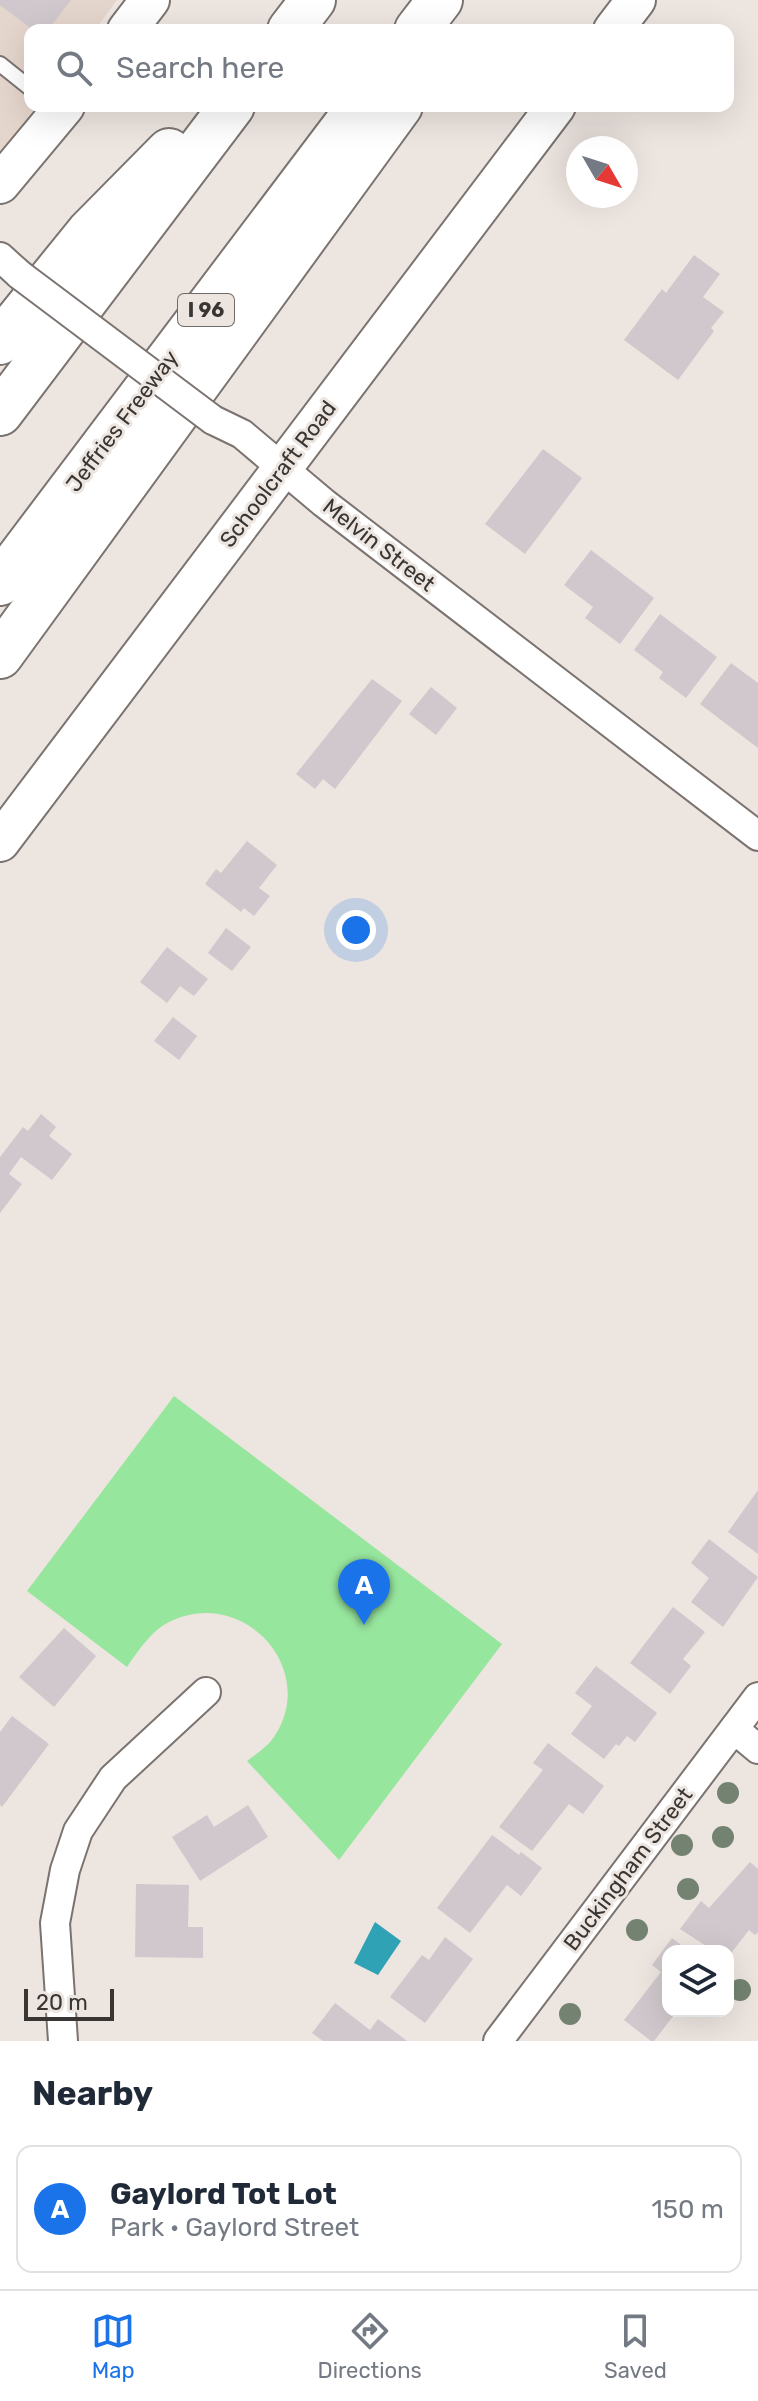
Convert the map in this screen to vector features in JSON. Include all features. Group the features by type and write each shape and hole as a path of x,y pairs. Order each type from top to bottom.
{"highway":[{"path":"422,24 440,0"},
{"path":"450,24 464,0"},
{"path":"0,342 89,232 207,112"},
{"path":"0,413 227,112"},
{"name":"Jeffries Freeway","path":"0,583 355,112"},
{"path":"0,656 396,112"}],"main road":[{"path":"132,24 150,0"},
{"path":"618,24 636,0"},
{"path":"0,184 56,112"},
{"name":"Schoolcraft Road","path":"0,842 551,112"}],"street":[{"name":"Melvin Street","path":"10,266 213,420 242,434 336,513 758,836"},
{"path":"63,2041 55,1923 65,1870 78,1831 113,1778 206,1692"},
{"name":"Buckingham Street","path":"498,2041 758,1697"},
{"path":"734,1729 758,1749"}],"lane":[{"path":"0,64 24,83"}],"shaded area":[{"path":"0,0 117,0 99,24 24,24 24,112 34,112 0,157"}],"green space":[{"path":"174,1396 502,1644 339,1860 247,1761 271,1741 285,1715 288,1688 281,1663 268,1642 248,1625 224,1615 197,1613 162,1626 145,1642 127,1667 27,1591"}],"water":[{"path":"375,1922 401,1941 378,1975 354,1963"}],"building":[{"path":"0,0 71,0 53,24 25,24 0,5"},
{"path":"694,255 720,274 703,297 724,312 678,380 624,340 662,289 666,293"},
{"path":"543,449 582,478 525,554 485,524"},
{"path":"591,550 654,598 620,644 585,618 593,607 564,585"},
{"path":"660,614 717,657 686,698 659,678 663,672 634,650"},
{"path":"731,663 758,683 758,748 700,704"},
{"path":"372,679 402,701 335,789 323,779 315,789 296,774"},
{"path":"431,687 457,708 436,735 409,714"},
{"path":"247,841 277,865 259,888 270,896 254,916 244,908 241,912 205,884 216,869 221,873"},
{"path":"226,928 251,947 232,971 208,953"},
{"path":"167,947 208,979 194,996 180,986 167,1003 140,982"},
{"path":"173,1017 197,1036 179,1060 154,1041"},
{"path":"41,1114 56,1127 49,1136 72,1154 52,1180 21,1157 9,1174 22,1184 0,1213 0,1157 23,1127 28,1131"},
{"path":"758,1490 758,1554 728,1532"},
{"path":"709,1539 758,1577 723,1627 691,1602 709,1578 691,1563"},
{"path":"673,1607 705,1632 683,1659 691,1666 670,1694 630,1663"},
{"path":"64,1628 96,1656 54,1707 19,1677"},
{"path":"596,1666 657,1713 635,1742 627,1736 604,1759 571,1734 592,1706 575,1693"},
{"path":"12,1716 49,1744 2,1807 0,1732"},
{"path":"548,1743 604,1786 583,1814 569,1804 532,1851 499,1827 543,1770 533,1763"},
{"path":"248,1805 268,1837 200,1881 172,1837 207,1815 214,1827"},
{"path":"492,1835 542,1868 521,1896 507,1885 470,1933 437,1908"},
{"path":"750,1862 758,1869 758,1932 755,1935 749,1930 734,1949 734,1945 705,1945 680,1929 701,1901 709,1908"},
{"path":"136,1884 189,1885 188,1927 203,1927 203,1958 135,1957"},
{"path":"445,1937 473,1959 425,2023 390,1997 422,1955 429,1960"},
{"path":"672,1938 681,1945 667,1945"},
{"path":"662,1952 662,2017 672,2017 654,2041 624,2020 661,1972 652,1965"},
{"path":"335,2003 370,2030 378,2019 407,2041 323,2041 312,2033"}],"place":[{"name":"Gaylord Tot Lot","path":"364,1625"}]}
